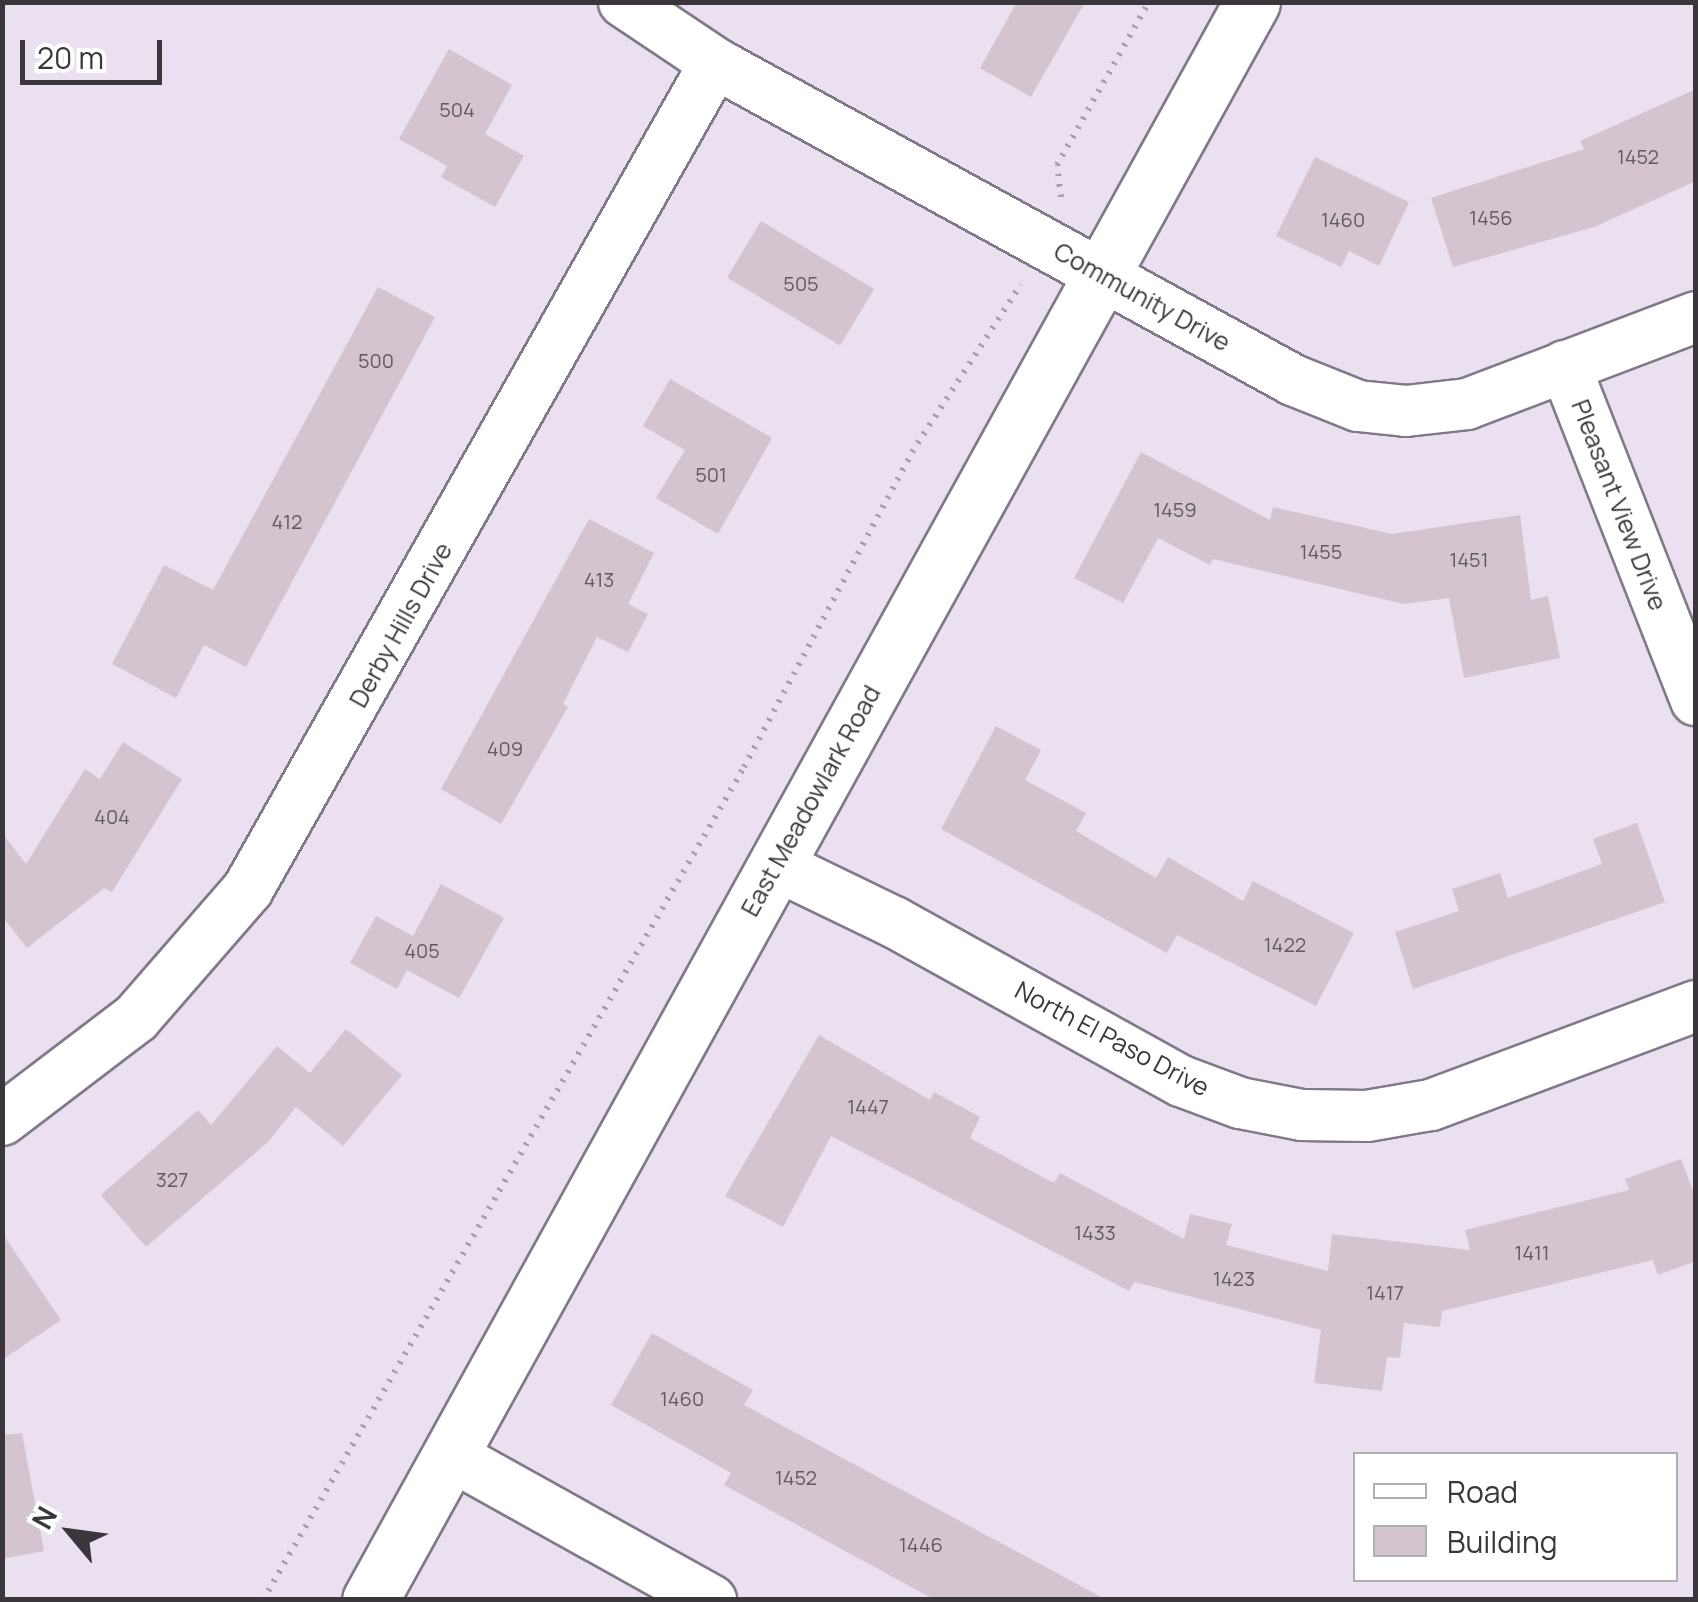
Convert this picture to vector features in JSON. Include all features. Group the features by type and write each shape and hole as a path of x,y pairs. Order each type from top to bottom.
{"main road":[{"name":"East Meadowlark Road","path":"370,1600 1252,2"}],"street":[{"name":"Community Drive","path":"624,2 715,63 1293,380 1358,406 1406,411 1467,404 1696,317"},
{"name":"Derby Hills Drive","path":"2,1120 136,1018 248,890 715,63"},
{"name":"Pleasant View Drive","path":"1565,366 1696,700"},
{"name":"North El Paso Drive","path":"776,865 894,922 1182,1081 1240,1103 1302,1116 1367,1116 1431,1105 1696,1006"},
{"path":"450,1455 711,1600"}],"path":[{"path":"1062,205 1057,165 1149,2"},
{"path":"263,1600 744,767 912,452 1010,306"}],"building":[{"path":"1017,2 1085,2 1031,97 980,68"},
{"path":"449,49 512,85 485,134 524,156 495,207 441,177 447,166 399,139"},
{"path":"1696,89 1696,181 1594,227 1453,267 1431,198 1584,149 1580,141"},
{"path":"1315,157 1409,202 1379,266 1349,251 1341,267 1276,236"},
{"path":"761,221 874,289 840,346 727,278"},
{"path":"378,287 435,317 246,667 204,645 176,698 112,664 164,565 213,590"},
{"path":"670,379 772,438 718,534 656,498 685,450 643,426"},
{"path":"1141,452 1270,520 1273,507 1392,534 1520,515 1531,600 1548,596 1560,658 1464,678 1449,598 1404,604 1213,559 1210,565 1158,538 1123,603 1074,578"},
{"path":"589,519 654,553 628,604 648,614 628,652 597,637 563,704 568,707 501,824 441,789"},
{"path":"996,726 1041,750 1025,780 1086,813 1076,831 1156,878 1168,857 1243,901 1253,881 1354,933 1316,1006 1177,935 1167,953 941,829"},
{"path":"123,742 182,779 112,892 104,888 27,948 2,916 2,833 26,864 85,769 100,779"},
{"path":"1637,823 1665,902 1413,989 1395,932 1459,911 1452,889 1500,873 1508,898 1602,864 1593,839"},
{"path":"441,884 504,918 459,998 407,970 397,989 350,963 376,916 413,936"},
{"path":"346,1029 402,1075 343,1146 296,1107 268,1142 146,1247 101,1195 198,1110 211,1125 277,1046 310,1073"},
{"path":"819,1035 930,1100 934,1092 980,1117 970,1138 1054,1183 1060,1173 1184,1239 1190,1214 1232,1224 1226,1245 1328,1271 1332,1234 1470,1250 1465,1230 1629,1190 1625,1179 1681,1159 1696,1199 1696,1261 1658,1275 1653,1260 1442,1311 1440,1327 1404,1323 1400,1358 1387,1357 1382,1391 1314,1383 1321,1330 1134,1282 1129,1291 831,1136 783,1227 725,1196"},
{"path":"2,1233 61,1320 2,1360"},
{"path":"652,1333 753,1390 744,1405 1107,1600 935,1600 724,1485 731,1473 611,1405"},
{"path":"22,1433 44,1551 2,1559 2,1435"}]}
